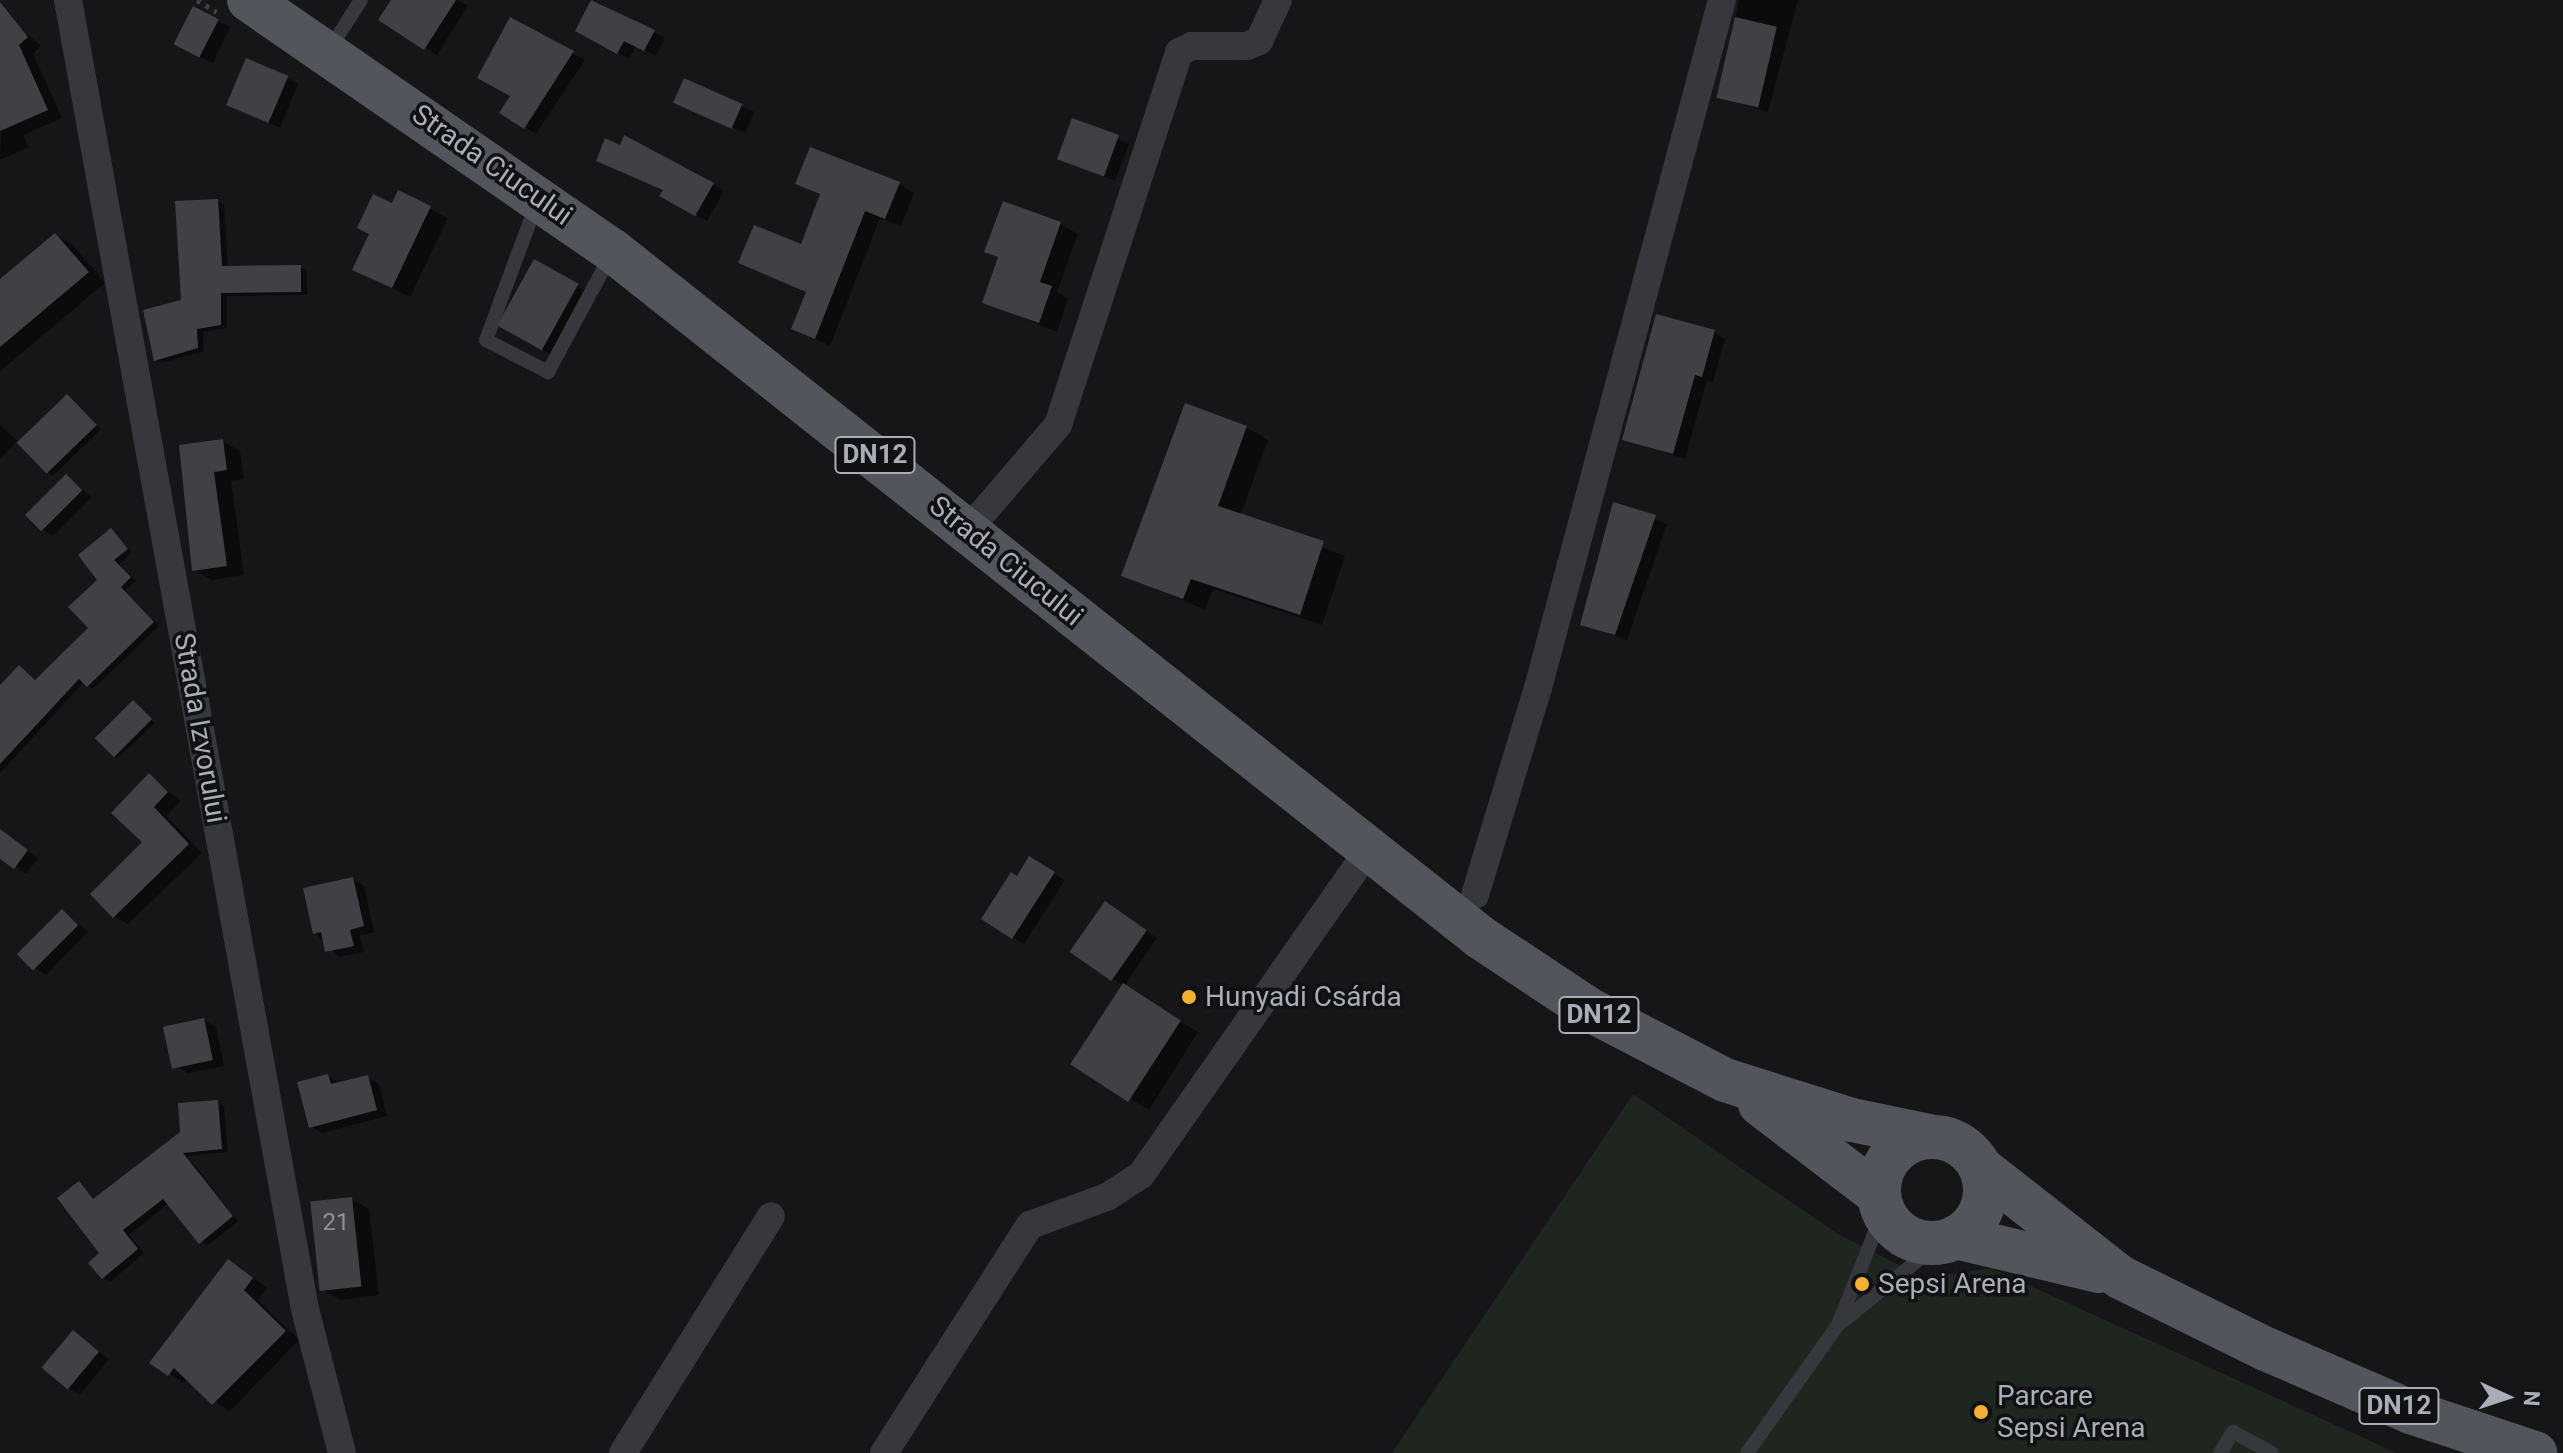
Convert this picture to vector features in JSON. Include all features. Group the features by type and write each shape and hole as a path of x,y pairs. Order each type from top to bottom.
{"main road":[{"name":"Strada Ciucului","path":"249,0 539,197 613,251 968,530 1367,852 1477,916"},
{"name":"DN12","path":"1477,916 1590,1010 1725,1080 1852,1120 1929,1136"},
{"name":"DN12","path":"1725,1080 1881,1203"},
{"path":"1929,1136 1962,1146 1981,1168 1984,1198 1980,1213 1948,1240 1907,1236 1881,1203 1880,1178 1897,1149 1929,1136"},
{"name":"DN12","path":"1981,1168 2120,1277 2266,1349 2382,1399 2535,1453"},
{"name":"DN12","path":"1948,1240 2120,1277"}],"street":[{"name":"Strada Izvorului","path":"68,0 305,1309 342,1453"},
{"path":"968,530 1058,425 1179,52 1192,46 1247,46 1259,41 1278,0"},
{"path":"1477,916 1722,0"},
{"path":"884,1453 1030,1225 1107,1197 1141,1175 1367,852"},
{"path":"623,1453 771,1216"}],"lane":[{"path":"328,52 361,0"},
{"path":"539,197 486,340 548,372 613,251"},
{"path":"1747,1453 1838,1325 1881,1203"},
{"path":"1838,1325 1948,1240"},
{"path":"2220,1453 2233,1432 2272,1453"}],"shaded area":[{"path":"1633,1094 1838,1234 1924,1278 1991,1268 2397,1453 1392,1453"}],"building":[{"path":"391,0 456,0 424,50 378,20"},
{"path":"591,0 655,30 644,51 624,41 617,54 575,31"},
{"path":"0,2 28,37 19,45 48,110 0,131"},
{"path":"193,6 219,19 199,57 173,44"},
{"path":"510,17 574,51 524,129 499,113 510,96 477,78"},
{"path":"1735,17 1777,27 1758,108 1716,98"},
{"path":"246,58 288,76 268,123 226,105"},
{"path":"684,78 742,104 731,129 673,103"},
{"path":"1072,118 1119,135 1104,176 1057,159"},
{"path":"624,135 714,183 695,216 659,196 663,190 596,161 605,138 620,145"},
{"path":"810,147 900,182 885,219 865,211 815,339 791,329 806,292 738,263 754,225 801,244 820,194 795,184"},
{"path":"398,190 431,206 392,288 352,270 369,234 357,228 373,194 392,203"},
{"path":"218,199 222,266 301,265 301,292 221,293 221,325 197,329 198,348 154,361 143,310 181,300 175,201"},
{"path":"1003,201 1061,222 1040,282 1052,286 1039,323 982,303 998,257 984,252"},
{"path":"55,233 89,272 0,347 0,279"},
{"path":"534,259 579,284 542,350 497,325"},
{"path":"1656,314 1715,330 1702,377 1695,375 1673,454 1622,440"},
{"path":"67,394 97,425 47,474 17,443"},
{"path":"1185,403 1247,426 1218,506 1324,541 1300,615 1191,579 1183,599 1121,576"},
{"path":"223,439 227,470 214,472 227,566 192,571 179,445"},
{"path":"66,474 82,490 41,531 25,515"},
{"path":"1613,502 1656,515 1615,635 1580,625"},
{"path":"111,528 128,549 114,560 131,577 121,587 154,622 87,687 79,679 0,764 0,685 19,665 35,680 88,628 68,607 97,580 78,555"},
{"path":"133,700 152,719 114,757 95,738"},
{"path":"149,773 168,792 154,807 189,844 113,918 90,894 142,842 111,813"},
{"path":"0,829 28,850 14,869 0,859"},
{"path":"1029,856 1055,872 1012,939 981,919 1011,872 1017,876"},
{"path":"353,877 364,926 350,930 354,946 325,952 321,932 313,934 303,888"},
{"path":"1105,901 1147,930 1111,981 1069,952"},
{"path":"62,909 78,925 33,971 17,954"},
{"path":"1123,983 1181,1021 1128,1102 1070,1064"},
{"path":"204,1018 213,1060 172,1069 163,1027"},
{"path":"328,1074 331,1084 368,1075 377,1110 309,1128 297,1082"},
{"path":"218,1100 222,1149 183,1153 233,1216 199,1244 163,1199 123,1230 138,1249 102,1279 88,1263 99,1253 57,1198 79,1181 93,1199 180,1132 178,1103"},
{"path":"352,1197 361,1287 320,1291 310,1201"},
{"path":"228,1259 253,1278 244,1290 286,1331 212,1405 174,1368 168,1376 149,1363"},
{"path":"73,1330 99,1352 68,1389 42,1368"}],"place":[{"name":"Hunyadi Csárda","path":"1189,997"},
{"name":"Sepsi Arena","path":"1862,1284"},
{"name":"Parcare Sepsi Arena","path":"1981,1412"}]}
